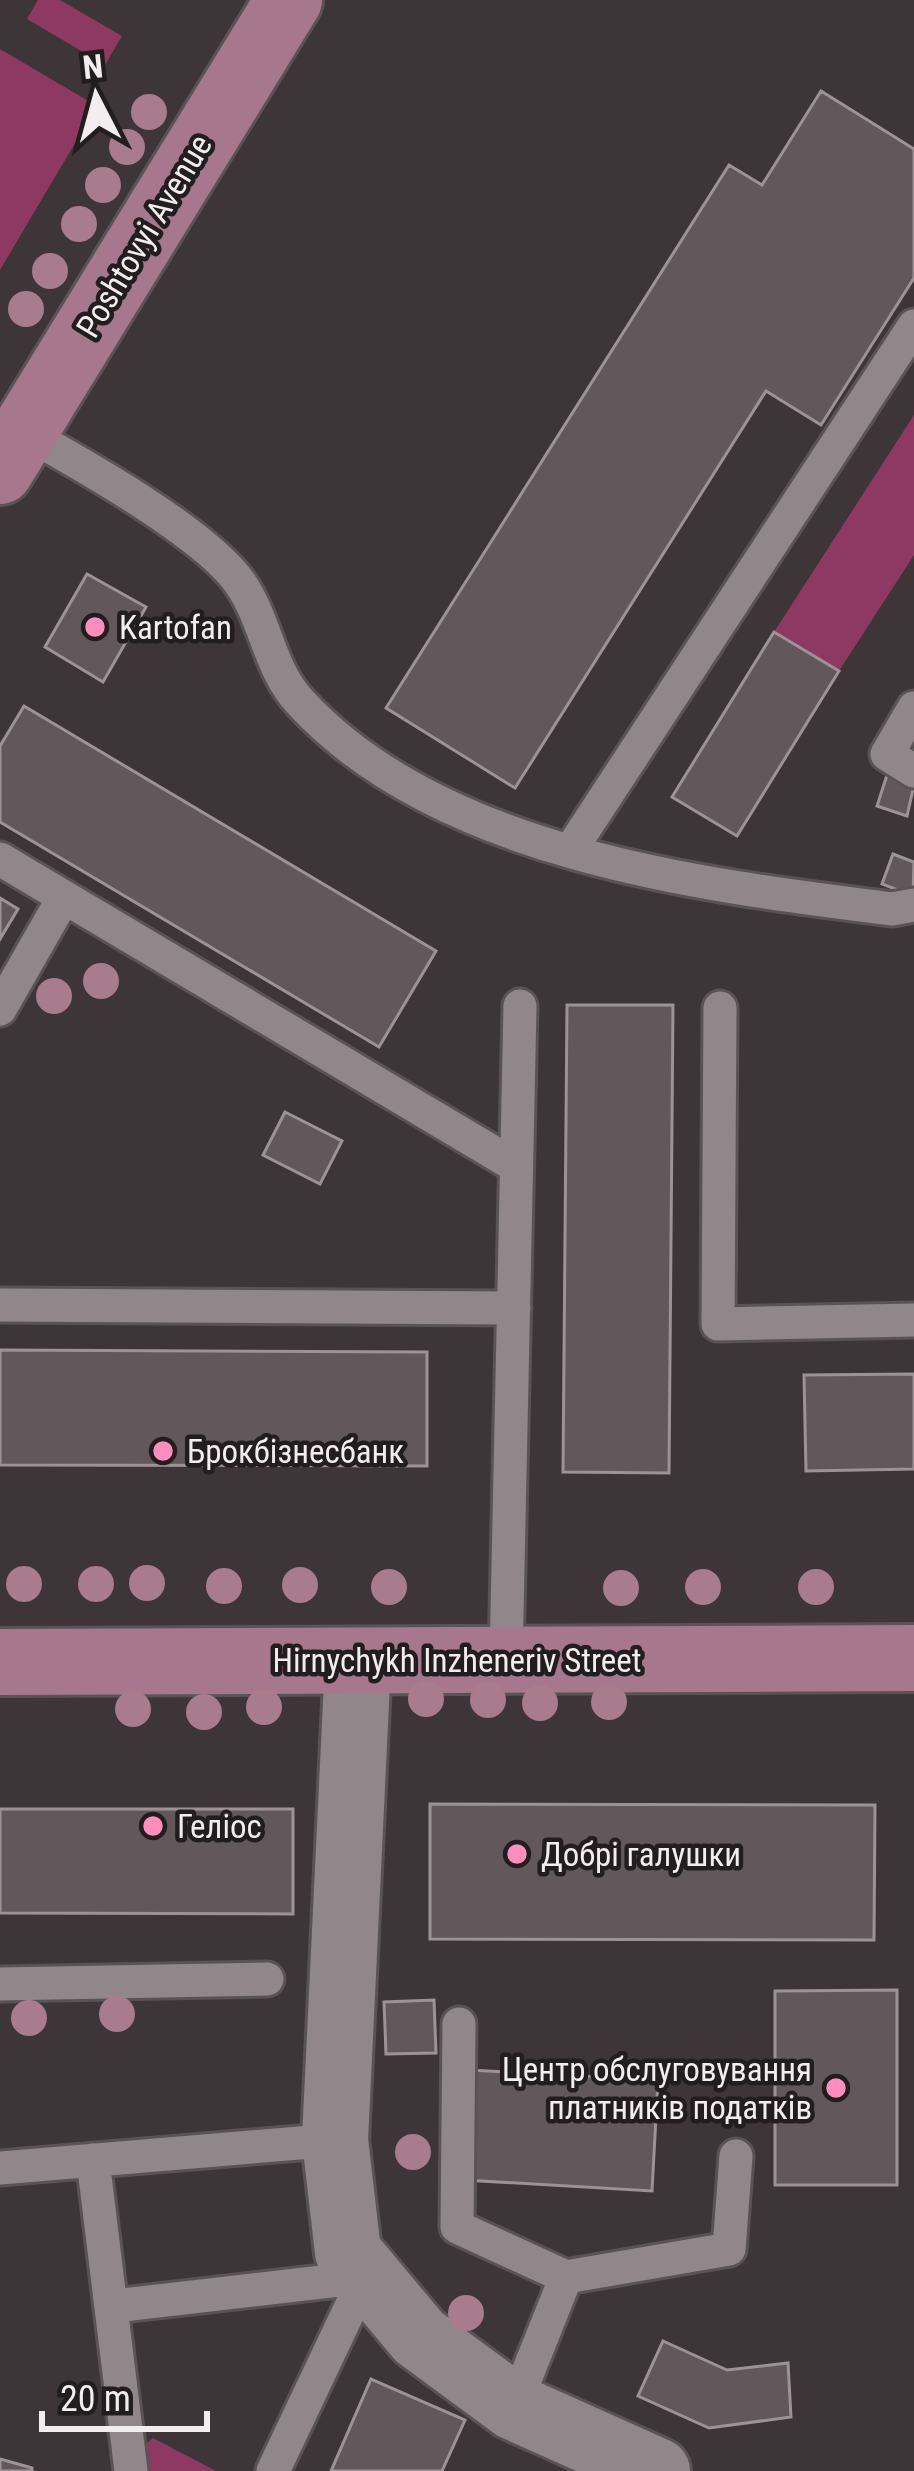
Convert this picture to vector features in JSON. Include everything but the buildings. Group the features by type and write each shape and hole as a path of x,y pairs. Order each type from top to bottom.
{"street":[{"name":"Poshtovyi Avenue","path":"12,452 289,0"},
{"name":"Hirnychykh Inzheneriv Street","path":"0,1662 914,1658"},
{"path":"358,1660 335,2140 340,2217 348,2252 419,2337 514,2407 657,2471"}],"lane":[{"path":"570,850 914,326"},
{"path":"12,452 98,473 220,561 255,610 279,678 368,765 506,829 696,885 892,909 914,905"},
{"path":"914,708 887,754 914,771"},
{"path":"0,859 516,1166"},
{"path":"0,1009 64,897"},
{"path":"506,1660 520,1006"},
{"path":"720,1008 718,1324 914,1320"},
{"path":"0,1305 514,1308"},
{"path":"0,1984 267,1979"},
{"path":"459,2024 457,2227 566,2277 729,2249 736,2156"},
{"path":"0,2168 335,2140"},
{"path":"93,2161 131,2471"},
{"path":"114,2306 365,2277"},
{"path":"273,2471 365,2277"},
{"path":"514,2407 566,2277"}],"shaded area":[{"path":"38,0 60,0 122,36 105,65 27,19"},
{"path":"0,49 97,106 0,270"},
{"path":"914,415 914,555 839,671 774,632"},
{"path":"153,2438 216,2471 144,2471 142,2447"}],"place":[{"name":"Kartofan","path":"95,627"},
{"name":"Брокбізнесбанк","path":"163,1451"},
{"name":"Геліос","path":"153,1826"},
{"name":"Добрі галушки","path":"517,1854"},
{"name":"Центр обслуговування платників податків","path":"836,2088"}]}
